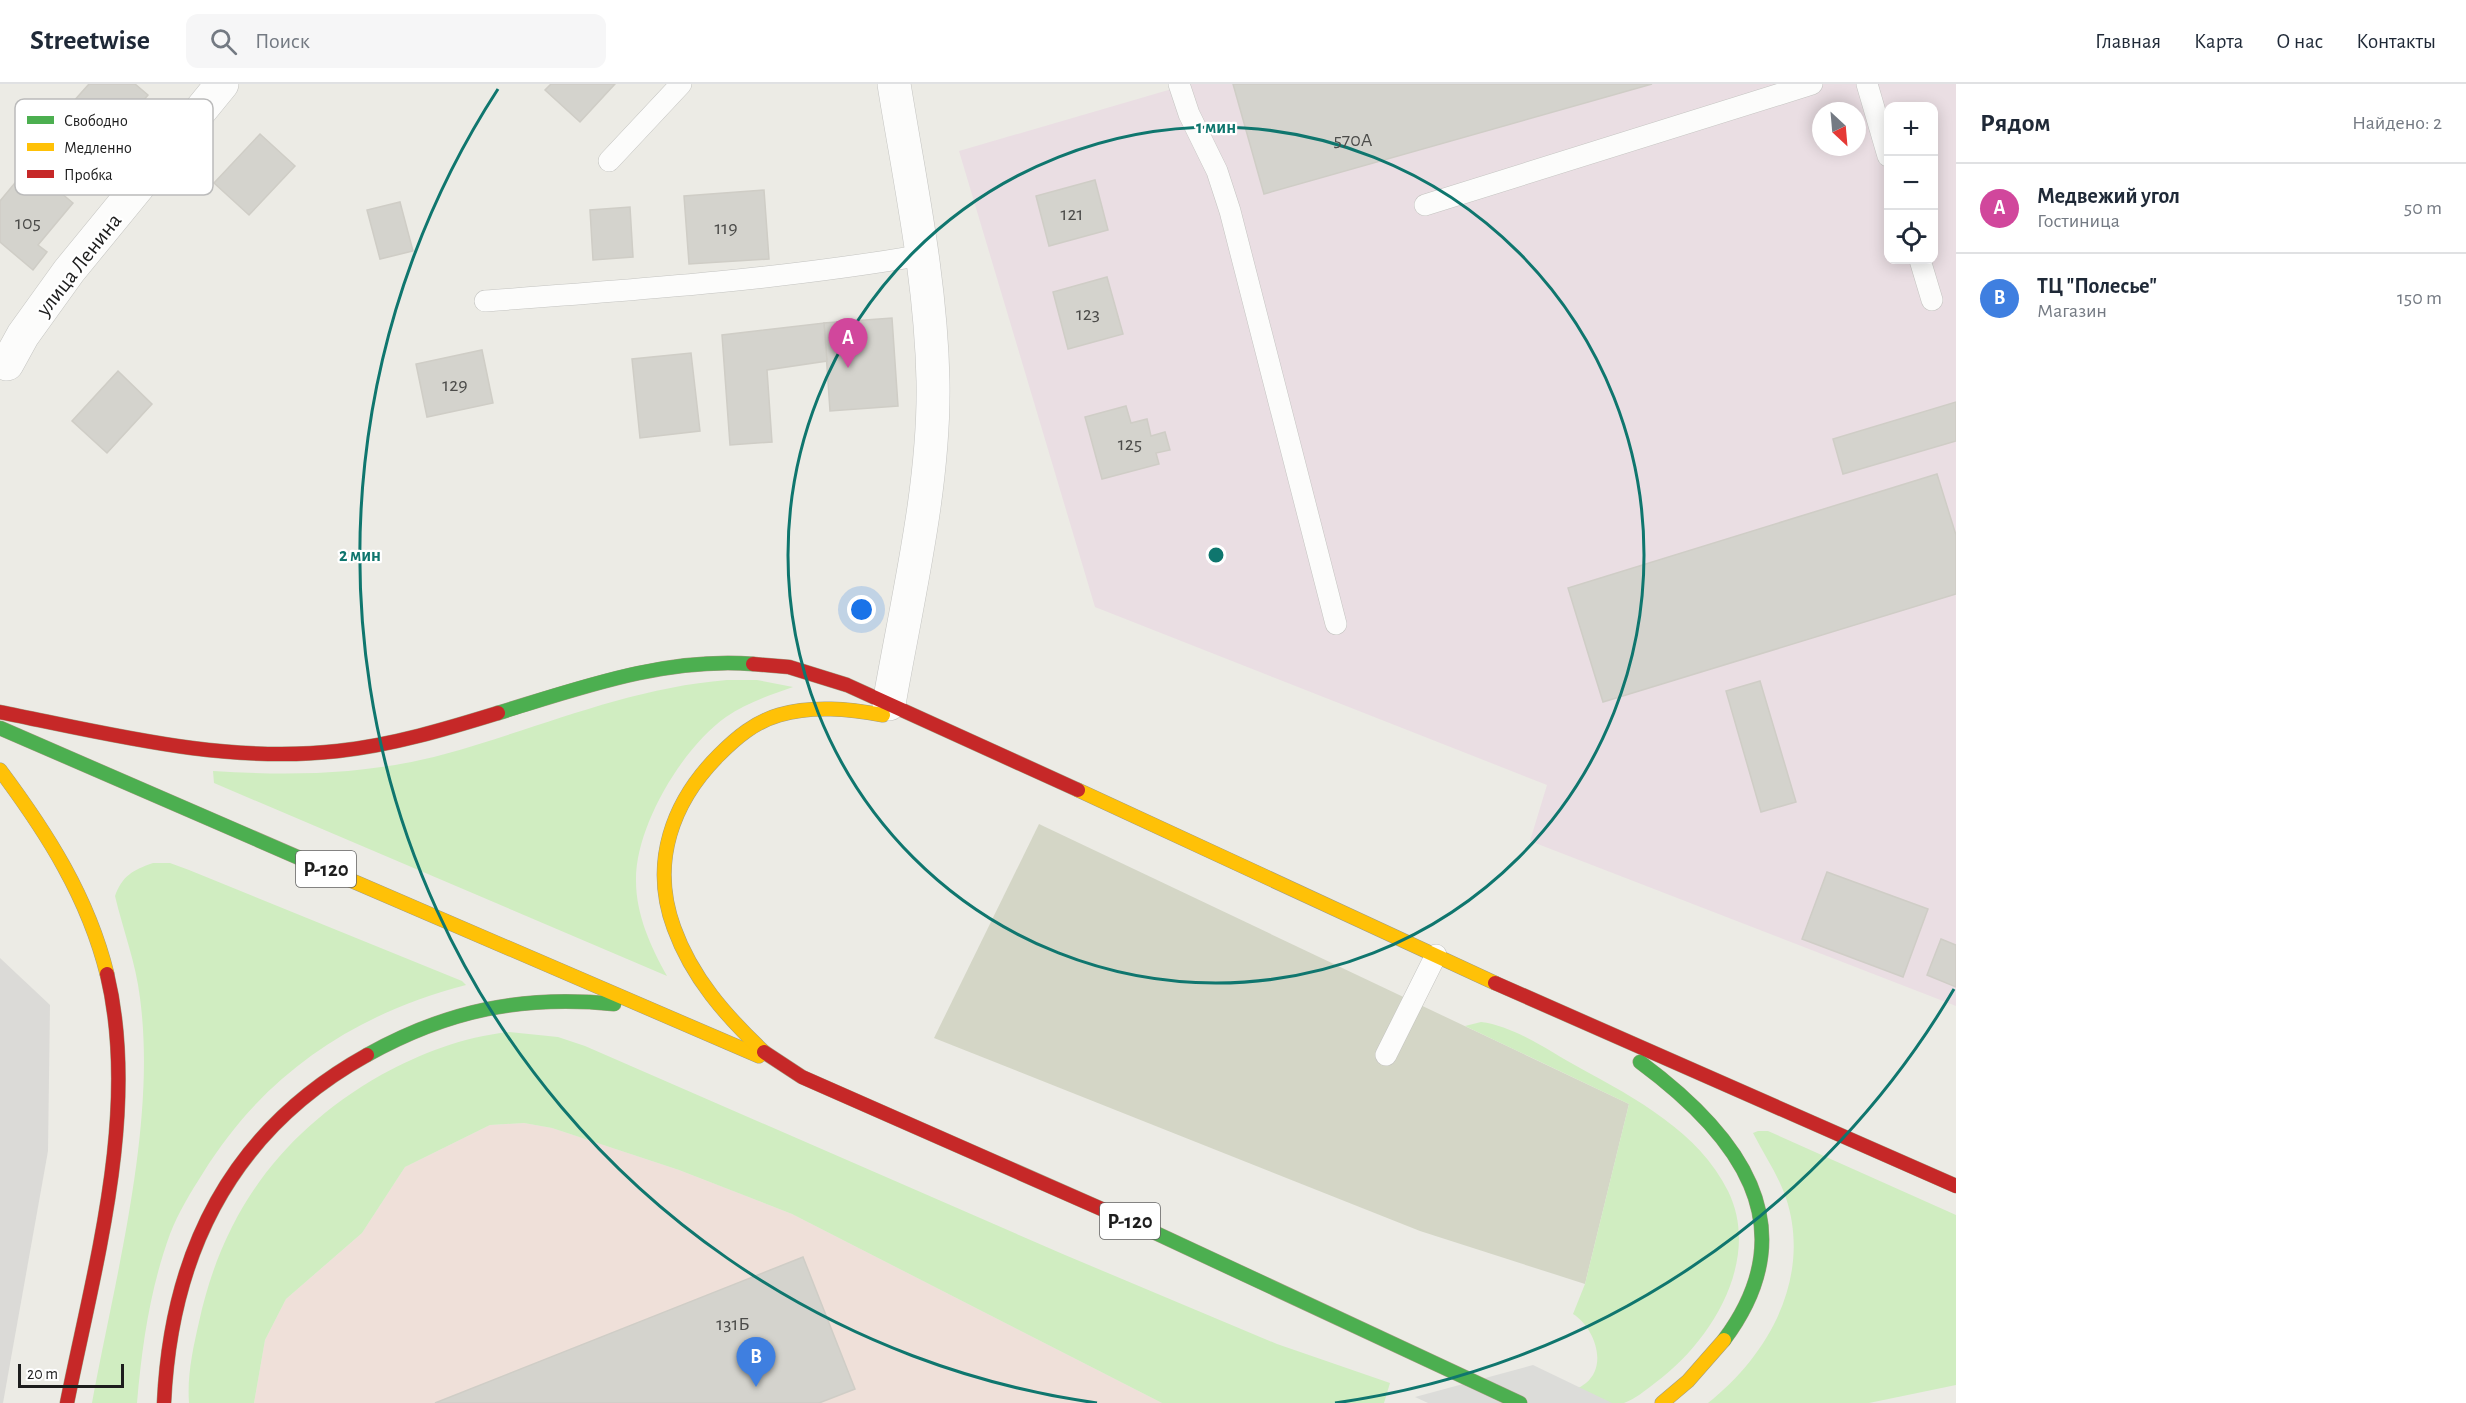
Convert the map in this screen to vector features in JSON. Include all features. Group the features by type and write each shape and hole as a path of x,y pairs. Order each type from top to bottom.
{"main road":[{"path":"0,712 176,747 294,753 337,751 423,734 623,676 665,667 714,661 793,668 889,704 944,728 1589,1027 1956,1186"},
{"path":"783,1066 727,1015 688,960 676,936 664,888 663,857 672,826 686,795 733,739 764,719 796,710 825,706 850,708 944,728"},
{"name":"Р-120","path":"0,728 783,1066 1175,1241 1520,1403"},
{"path":"0,770 37,820 75,890 94,932 109,984 117,1041 117,1103 110,1168 67,1403"},
{"path":"164,1403 168,1342 178,1297 192,1254 208,1219 239,1165 264,1132 300,1098 344,1067 396,1038 438,1019 481,1008 560,998 652,1010"},
{"path":"1589,1027 1667,1082 1701,1113 1726,1140 1745,1170 1757,1201 1761,1251 1746,1307 1732,1333 1714,1357 1689,1382 1662,1403"}],"street":[{"name":"улица Ленина","path":"210,99 222,84"},
{"path":"889,704 925,503 933,382 923,255 894,84"},
{"name":"улица Ленина","path":"7,364 23,335 69,271 131,195"}],"lane":[{"path":"609,161 681,84"},
{"path":"1179,84 1189,114 1217,171 1230,211 1336,624"},
{"path":"1425,205 1812,84"},
{"path":"1867,84 1884,142"},
{"path":"485,301 735,282 923,255"},
{"path":"1921,264 1932,300"},
{"path":"1386,1055 1436,955"}],"shaded area":[{"path":"1189,84 1956,84 1956,1006 1530,841 1547,785 1095,607 959,151"},
{"path":"1039,824 1629,1104 1585,1284 1420,1231 934,1038"},
{"path":"0,958 50,1005 48,1151 3,1403 0,1403"},
{"path":"524,1123 552,1128 679,1170 792,1214 1162,1403 254,1403 265,1340 286,1299 362,1233 405,1167 490,1125"}],"green space":[{"path":"757,680 793,687 742,708 709,731 678,768 652,814 643,837 638,860 637,894 646,930 667,976 214,783 213,771 330,772 416,761 480,744 619,700 690,684"},
{"path":"153,863 170,863 189,870 462,981 466,985 425,997 350,1031 315,1053 283,1078 254,1106 227,1138 203,1173 170,1234 157,1275 148,1317 137,1403 92,1403 131,1201 143,1097 144,1047 140,998 115,896 121,883 129,875"},
{"path":"1481,1022 1494,1024 1532,1041 1622,1092 1664,1119 1700,1151 1716,1170 1728,1191 1737,1217 1739,1244 1735,1271 1725,1298 1712,1322 1676,1366 1644,1391 1624,1403 1538,1403 1586,1383 1593,1375 1596,1366 1596,1346 1592,1336 1587,1327 1573,1314 1585,1284 1629,1104 1465,1026"},
{"path":"509,1032 558,1037 585,1046 1065,1255 1277,1344 1390,1383 1384,1403 1162,1403 792,1214 679,1170 552,1128 524,1123 490,1125 405,1167 362,1233 286,1299 265,1340 254,1403 189,1403 190,1372 197,1332 210,1282 224,1244 241,1210 262,1178 287,1148 346,1097 381,1075 443,1047 492,1034"},
{"path":"1768,1131 1956,1215 1956,1385 1869,1403 1708,1403 1750,1362 1780,1312 1789,1285 1793,1257 1793,1228 1783,1189 1753,1133"}],"pier":[{"path":"1533,1365 1612,1403 1428,1403 1415,1397"}],"building":[{"path":"89,84 135,84 148,95 145,99 76,99"},
{"path":"551,84 615,84 580,122 545,90"},
{"path":"1233,84 1652,84 1264,194"},
{"path":"260,134 295,166 249,215 214,183"},
{"path":"1095,180 1108,230 1049,246 1036,196"},
{"path":"15,183 15,195 63,195 73,203 38,245 47,252 33,270 0,242 0,201"},
{"path":"764,190 769,259 689,264 684,196"},
{"path":"400,202 413,251 380,259 367,210"},
{"path":"630,207 633,257 593,260 590,210"},
{"path":"1107,277 1123,334 1068,349 1053,292"},
{"path":"892,318 898,406 830,411 824,323"},
{"path":"824,323 827,361 767,370 772,442 730,445 722,335"},
{"path":"482,350 493,403 427,417 416,364"},
{"path":"691,353 700,431 640,438 632,359"},
{"path":"118,371 152,404 107,453 72,421"},
{"path":"1956,402 1956,441 1843,474 1833,439"},
{"path":"1126,406 1131,423 1147,419 1151,436 1165,432 1170,450 1156,453 1159,464 1102,479 1085,417"},
{"path":"1937,474 1956,535 1956,594 1603,702 1568,588"},
{"path":"1760,681 1796,802 1761,812 1726,691"},
{"path":"1827,872 1928,909 1903,977 1802,939"},
{"path":"1941,939 1956,945 1956,987 1927,975"},
{"path":"803,1257 855,1389 819,1403 435,1403"}],"traffic: fast":[{"path":"498,713 623,676 688,665 753,664"},
{"path":"0,728 327,870"},
{"path":"367,1055 427,1027 486,1009 548,1002 614,1004"},
{"path":"1640,1062 1706,1119 1731,1151 1750,1184 1761,1220 1761,1258 1749,1298 1724,1340"},
{"path":"1147,1229 1520,1403"}],"traffic: slow":[{"path":"764,1052 736,1024 700,980 681,946 667,904 664,880 665,857 670,835 678,813 703,773 733,742 754,726 779,715 805,710 844,710 883,715"},
{"path":"0,770 50,842 64,867 89,918 107,974"},
{"path":"1078,790 1495,983"},
{"path":"327,870 759,1056"},
{"path":"1662,1403 1688,1381 1724,1340"}],"traffic: jam":[{"path":"753,664 789,667 847,685 1078,790"},
{"path":"0,712 168,745 210,750 296,754 338,751 399,741 498,713"},
{"path":"67,1403 100,1244 110,1189 116,1134 118,1080 116,1026 107,974"},
{"path":"1495,983 1956,1186"},
{"path":"764,1052 802,1077 1147,1229"},
{"path":"164,1403 169,1347 180,1295 196,1246 218,1200 245,1158 279,1120 320,1085 367,1055"}],"place":[{"name":"Медвежий угол","path":"848,368"},
{"name":"ТЦ \"Полесье\"","path":"756,1387"}]}
